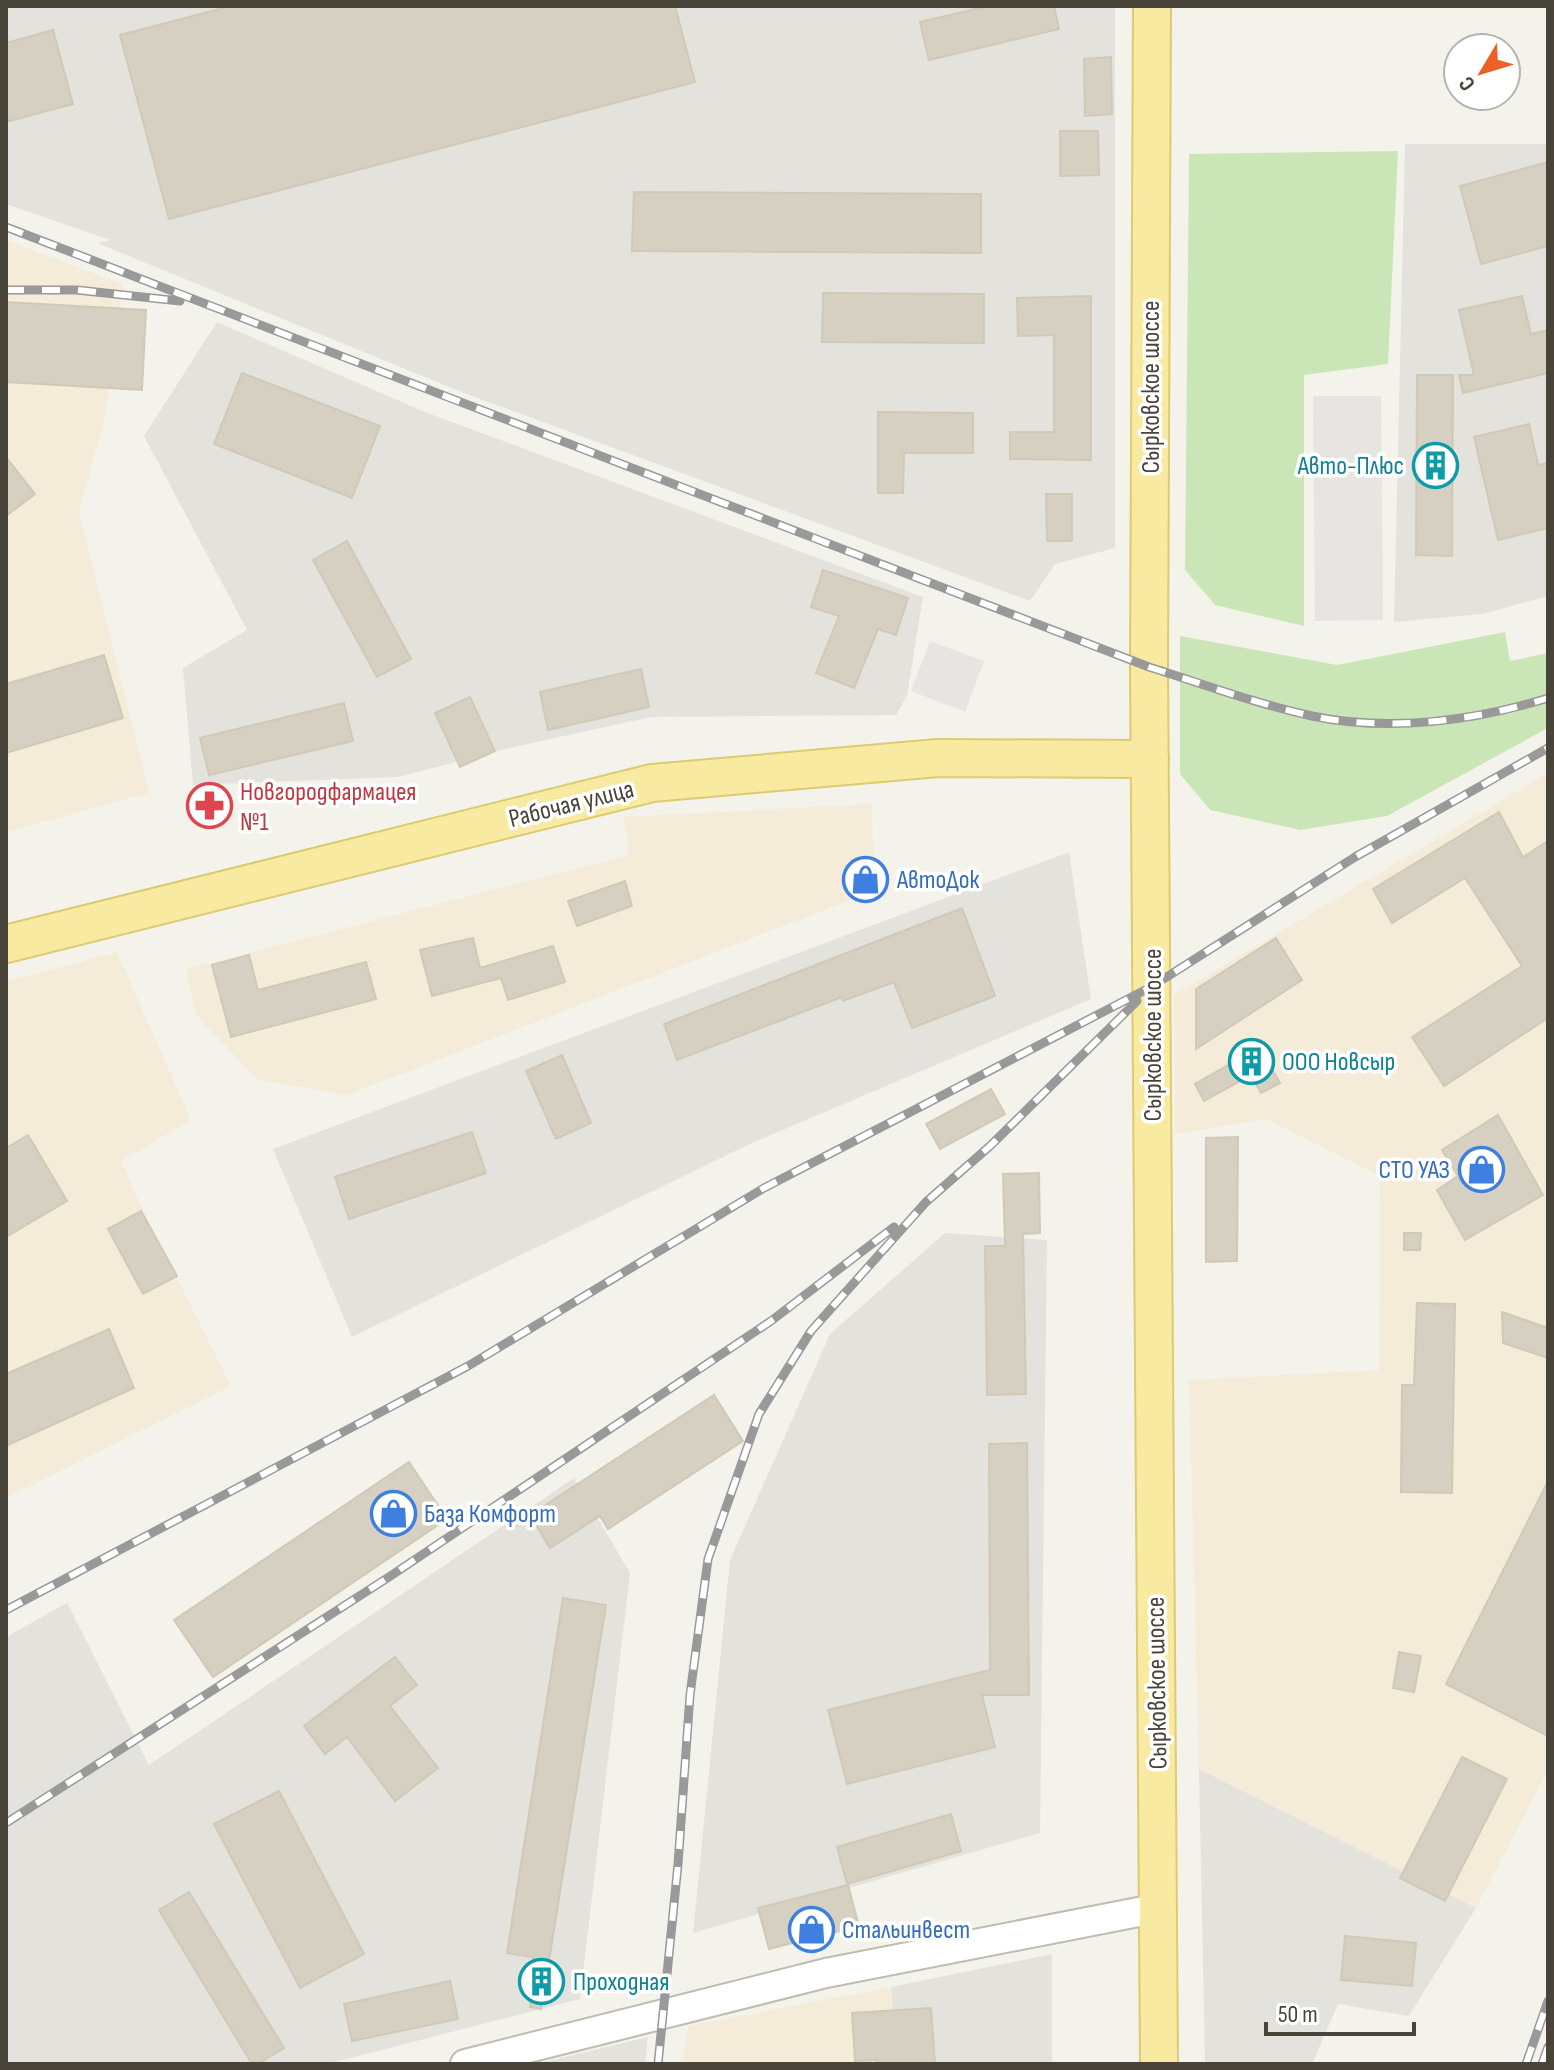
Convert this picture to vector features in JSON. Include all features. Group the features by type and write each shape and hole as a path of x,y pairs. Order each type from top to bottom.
{"main road":[{"name":"Сырковское шоссе","path":"1152,6 1150,759 1159,2064"},
{"name":"Рабочая улица","path":"6,944 652,783 938,758 1150,759"}],"street":[{"path":"465,2064 826,1973 1159,1908"}],"shaded area":[{"path":"6,6 1115,6 1115,548 1055,564 1030,601 469,395 97,243 110,240 6,204"},
{"path":"1405,144 1548,144 1548,596 1483,614 1394,622"},
{"path":"6,240 123,284 106,413 79,512 149,793 6,832"},
{"path":"217,322 425,412 923,597 907,696 896,715 651,717 514,747 398,777 193,785 183,668 247,630 144,436"},
{"path":"1313,396 1381,396 1383,620 1315,621"},
{"path":"930,641 984,661 965,712 911,691"},
{"path":"1548,773 1548,1770 1476,1908 1199,1769 1189,1380 1379,1370 1380,1176 1266,1119 1175,1134 1174,995"},
{"path":"872,804 874,891 347,1095 258,1080 196,1015 186,969 629,855 624,817"},
{"path":"1069,852 1091,999 752,1143 352,1337 273,1149"},
{"path":"117,952 191,1120 121,1161 231,1386 6,1498 6,982"},
{"path":"945,1233 1047,1240 1040,1833 693,1933 730,1560 830,1334"},
{"path":"574,1478 630,1573 580,1999 327,2064 6,2064 6,1637 67,1603 149,1765"},
{"path":"1199,1769 1476,1908 1409,2016 1338,2004 1312,2064 1205,2064"},
{"path":"1052,1954 1052,2064 897,2064 891,1987"},
{"name":"Стальинвест","path":"891,1987 897,2064 683,2064 688,2026"},
{"path":"648,2037 645,2064 536,2064"}],"green space":[{"path":"1398,151 1388,364 1304,375 1304,626 1215,605 1185,570 1189,154"},
{"path":"1505,632 1510,661 1548,653 1548,728 1387,816 1300,830 1210,810 1180,774 1180,636 1337,665"}],"building":[{"path":"231,6 675,6 695,82 169,219 120,35"},
{"path":"988,6 1054,6 1059,29 929,60 920,22"},
{"path":"53,30 73,104 6,122 6,43"},
{"path":"1111,57 1112,114 1085,116 1084,59"},
{"path":"1060,131 1098,131 1099,175 1060,176"},
{"path":"1548,162 1548,246 1481,264 1460,186"},
{"path":"634,192 981,194 981,253 632,251"},
{"path":"823,293 984,294 984,343 822,342"},
{"path":"1091,296 1091,460 1010,459 1010,432 1054,432 1054,335 1018,336 1017,298"},
{"path":"1522,296 1531,334 1548,330 1548,373 1463,393 1459,375 1474,375 1459,310"},
{"path":"6,302 146,310 142,390 6,382"},
{"path":"242,373 380,426 352,498 214,444"},
{"name":"Авто-Плюс","path":"1417,375 1453,375 1452,556 1416,555"},
{"path":"878,412 973,413 973,453 904,453 903,493 878,493"},
{"path":"1529,424 1538,465 1548,463 1548,528 1498,540 1474,437"},
{"path":"6,457 35,494 6,516"},
{"path":"1046,494 1072,494 1072,541 1047,541"},
{"path":"347,541 411,659 377,677 313,560"},
{"path":"823,570 908,598 896,635 878,629 854,688 816,673 839,616 811,607"},
{"path":"104,655 123,718 6,753 6,684"},
{"path":"641,669 649,707 548,730 540,692"},
{"path":"470,697 495,751 460,767 435,713"},
{"path":"344,703 353,741 209,775 200,738"},
{"path":"1499,812 1523,857 1548,841 1548,1018 1444,1086 1412,1037 1522,966 1465,878 1392,923 1373,889"},
{"path":"625,881 632,906 577,926 568,901"},
{"path":"962,908 995,996 912,1028 894,982 843,1001 842,997 677,1060 664,1024"},
{"path":"473,938 480,968 553,946 565,982 508,1000 501,978 432,996 420,950"},
{"path":"1276,938 1302,980 1196,1049 1196,989"},
{"path":"249,955 258,990 366,962 376,999 231,1037 212,965"},
{"name":"ООО Новсыр","path":"1260,1047 1280,1083 1261,1093 1251,1075 1204,1101 1195,1084"},
{"path":"562,1055 591,1123 556,1139 526,1071"},
{"path":"991,1089 1005,1114 940,1149 926,1124"},
{"path":"1498,1115 1543,1195 1465,1240 1437,1190 1458,1176 1442,1150"},
{"path":"472,1132 486,1173 349,1219 335,1177"},
{"path":"28,1135 67,1201 6,1237 6,1148"},
{"path":"1238,1137 1237,1261 1206,1262 1206,1138"},
{"path":"1039,1173 1040,1233 1023,1234 1026,1394 987,1395 985,1246 1005,1246 1003,1174"},
{"path":"141,1211 177,1276 143,1294 108,1229"},
{"path":"1404,1233 1421,1233 1420,1250 1404,1250"},
{"path":"1417,1303 1455,1304 1452,1493 1401,1492 1402,1385 1414,1385"},
{"path":"1502,1312 1548,1328 1548,1358 1503,1343"},
{"path":"109,1329 134,1388 6,1446 6,1374"},
{"path":"714,1395 743,1441 608,1529 600,1516 550,1548 530,1515"},
{"path":"1027,1443 1029,1695 982,1695 995,1747 847,1784 828,1710 990,1670 989,1444"},
{"path":"409,1462 447,1519 213,1677 174,1620"},
{"path":"1548,1481 1548,1736 1446,1684"},
{"path":"563,1598 606,1605 547,1973 554,1973 553,1990 544,1989 541,2009 530,2007 533,1957 507,1953"},
{"path":"1399,1652 1421,1656 1414,1692 1393,1688"},
{"path":"395,1657 417,1685 390,1706 438,1768 395,1801 347,1737 325,1754 304,1726"},
{"path":"1462,1757 1507,1779 1445,1901 1400,1878"},
{"path":"279,1791 364,1954 300,1988 214,1824"},
{"path":"951,1814 961,1851 847,1884 837,1847"},
{"path":"848,1885 859,1926 769,1949 758,1908"},
{"path":"189,1892 284,2048 258,2064 252,2064 159,1910"},
{"path":"1345,1936 1416,1943 1412,1986 1341,1980"},
{"path":"450,1981 458,2019 352,2041 344,2004"},
{"path":"931,2008 935,2064 855,2061 852,2013"}],"railway":[{"path":"6,227 1149,667 1250,700 1341,721 1401,723 1491,713 1548,698"},
{"path":"6,290 77,290 180,301"},
{"path":"6,1610 468,1366 764,1188 1151,987 1355,857 1548,748"},
{"path":"658,2064 678,1864 690,1695 708,1559 759,1414 811,1331 926,1202 990,1146 1137,1001"},
{"path":"6,1823 389,1577 771,1321 894,1227"},
{"path":"1526,2064 1548,2001"},
{"path":"1542,2064 1548,2047"}],"place":[{"name":"Авто-Плюс","path":"1435,465"},
{"name":"Новгородфармацея №1","path":"209,806"},
{"name":"АвтоДок","path":"866,879"},
{"name":"ООО Новсыр","path":"1251,1061"},
{"name":"СТО УАЗ","path":"1481,1169"},
{"name":"База Комфорт","path":"393,1513"},
{"name":"Стальинвест","path":"811,1929"},
{"name":"Проходная","path":"542,1981"}]}
